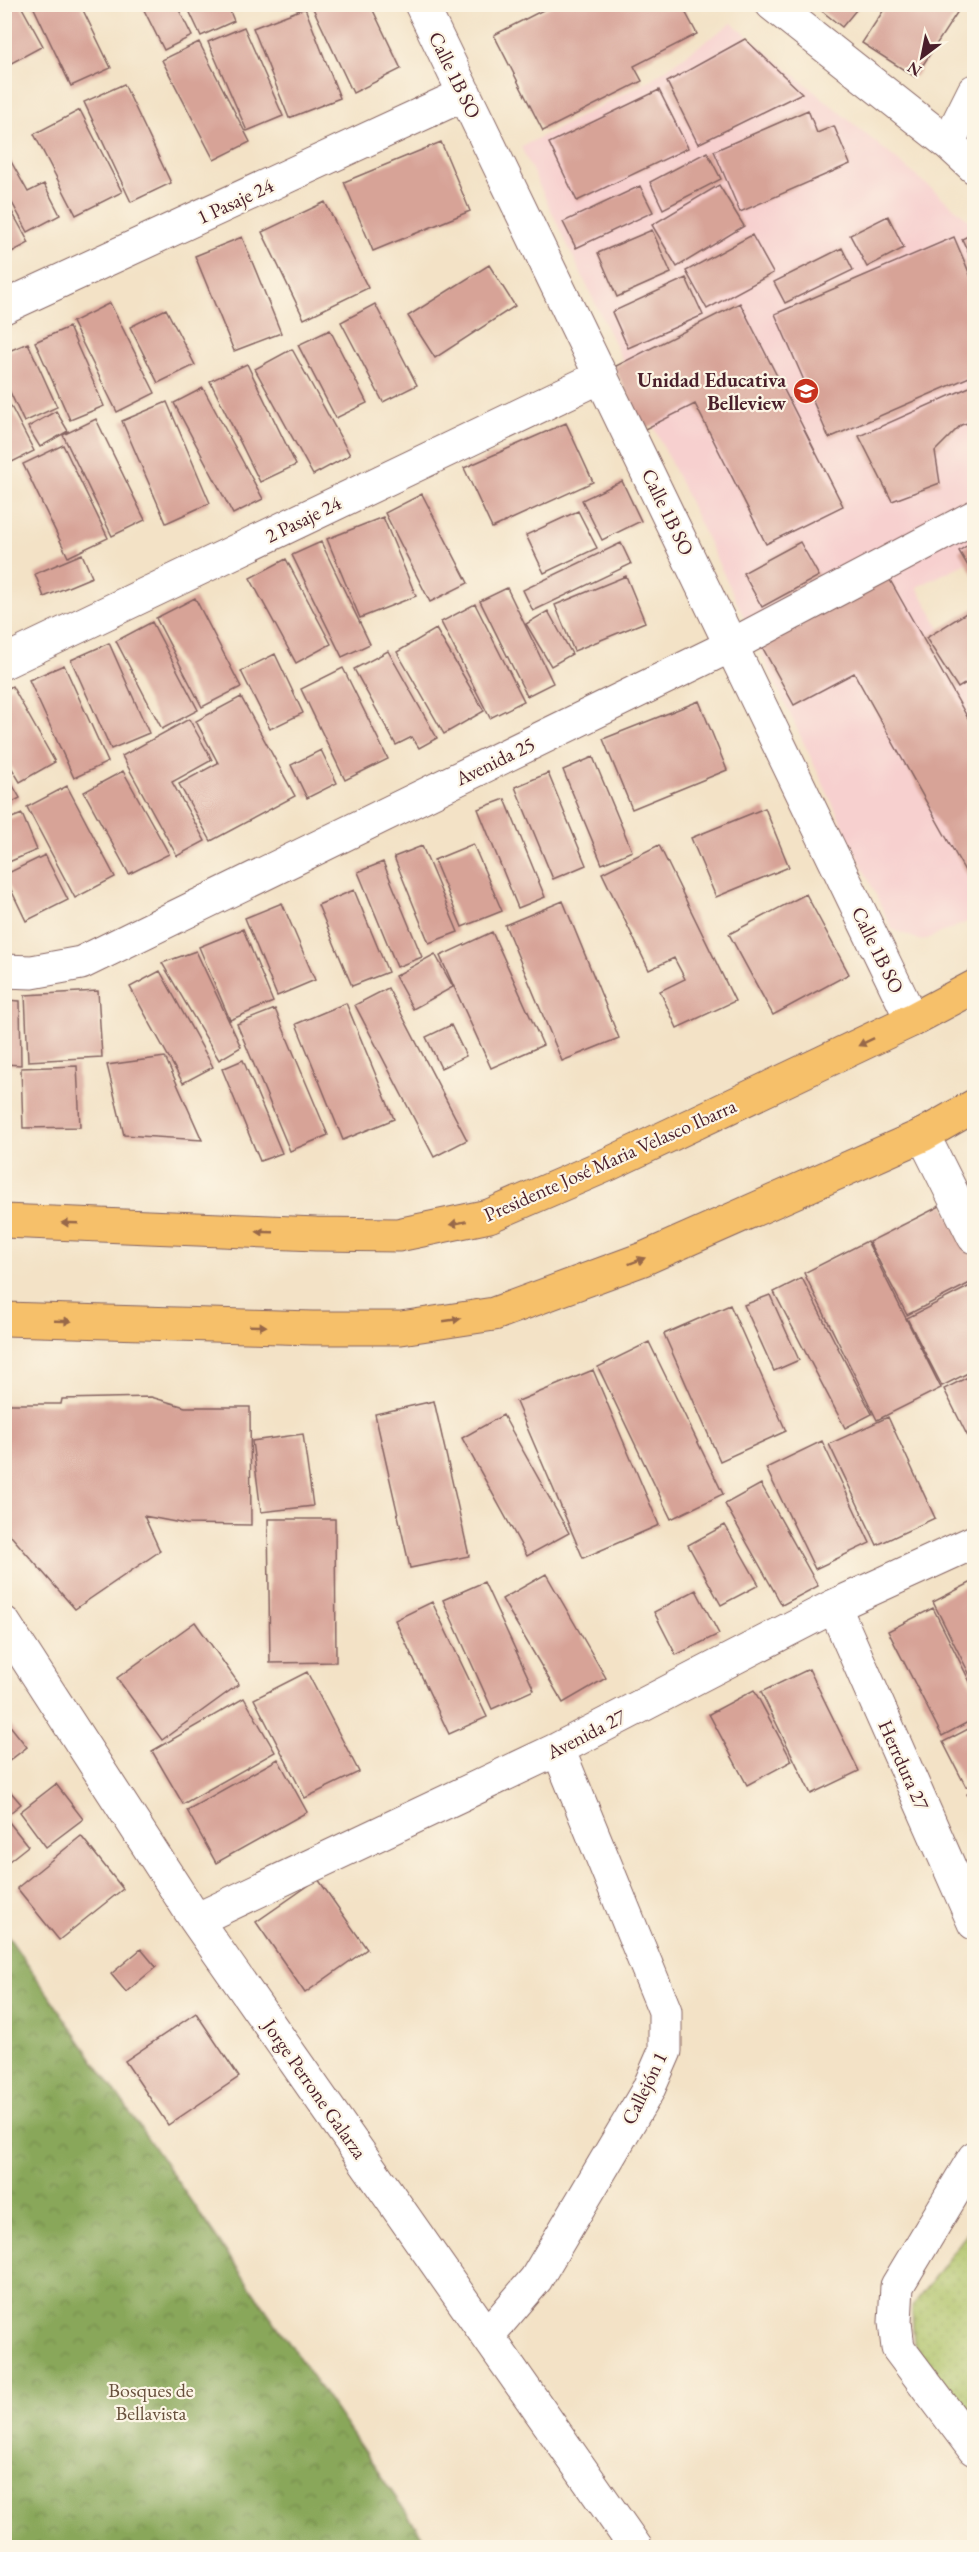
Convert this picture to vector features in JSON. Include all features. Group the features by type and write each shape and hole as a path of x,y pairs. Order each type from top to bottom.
{"main road":[{"name":"Presidente José Maria Velasco Ibarra","path":"4,1221 316,1234 398,1235 489,1216 609,1164 912,1020 975,987"},
{"path":"4,1319 312,1328 401,1328 494,1314 643,1259 923,1135 975,1106"}],"street":[{"name":"Calle 1B SO","path":"421,4 912,1020"},
{"path":"772,4 948,143 975,167"},
{"path":"948,143 975,91"},
{"name":"1 Pasaje 24","path":"4,307 465,94"},
{"name":"2 Pasaje 24","path":"4,662 602,376"},
{"name":"Avenida 25","path":"4,971 32,972 81,963 732,645 975,517"},
{"path":"923,1135 975,1237"},
{"name":"Avenida 27","path":"196,1920 558,1749 834,1606 975,1542"},
{"name":"Herrdura 27","path":"834,1606 975,1923"},
{"name":"Jorge Perrone Galarza","path":"4,1623 196,1920 636,2547"},
{"name":"Callejón 1","path":"488,2336 536,2279 648,2090 665,2051 665,2011 558,1749"},
{"path":"975,2158 897,2286 895,2322 898,2348 975,2449"}],"shaded area":[{"name":"Unidad Educativa Belleview","path":"732,23 974,224 974,559 917,587 974,690 974,919 922,941 892,929 521,147 650,80"}],"green space":[{"name":"Bosques de Bellavista","path":"5,1932 430,2547 5,2547"},
{"path":"974,2224 974,2425 914,2345 912,2307"}],"building":[{"path":"10,4 20,4 43,46 4,67 4,7"},
{"path":"32,4 80,4 111,68 71,86"},
{"path":"141,4 176,4 192,36 164,50"},
{"path":"186,4 227,4 234,21 201,36"},
{"path":"311,4 370,4 401,69 353,93"},
{"path":"555,4 681,4 697,34 634,66 642,81 543,131 494,35"},
{"path":"813,4 861,4 842,27"},
{"path":"887,5 962,5 915,77 862,43"},
{"path":"305,8 340,98 289,118 253,28"},
{"path":"244,27 283,116 247,131 208,42"},
{"path":"745,39 802,93 698,144 667,82"},
{"path":"199,42 250,142 214,160 162,60"},
{"path":"124,84 171,183 131,202 84,102"},
{"path":"659,90 688,148 577,201 549,143"},
{"path":"80,110 122,192 76,215 34,134"},
{"path":"808,110 817,133 834,126 850,164 740,212 714,151"},
{"path":"441,142 470,211 373,251 344,182"},
{"path":"4,149 28,192 44,184 60,215 28,232 4,188"},
{"path":"707,152 721,179 663,209 650,182"},
{"path":"719,185 744,226 677,267 652,225"},
{"path":"640,186 653,212 576,248 563,222"},
{"path":"4,197 29,243 4,256"},
{"path":"325,202 368,288 304,319 262,232"},
{"path":"888,216 904,248 867,267 850,235"},
{"path":"652,230 671,273 617,297 598,253"},
{"path":"752,235 773,273 707,309 686,271"},
{"path":"968,236 974,241 974,265 962,239"},
{"path":"242,237 281,333 234,351 195,256"},
{"path":"954,237 974,284 974,375 829,438 775,314"},
{"path":"842,248 853,270 785,303 774,282"},
{"path":"489,265 515,306 435,358 408,316"},
{"path":"686,278 703,315 628,348 612,312"},
{"path":"110,303 155,393 117,412 72,322"},
{"path":"740,303 843,506 766,544 695,404 645,429 614,367"},
{"path":"375,304 417,385 383,402 341,322"},
{"path":"166,309 195,365 158,383 130,327"},
{"path":"69,327 104,406 70,420 35,342"},
{"path":"330,330 367,403 336,418 298,345"},
{"path":"28,343 57,407 24,422 4,379 4,353"},
{"path":"292,349 350,455 313,475 255,369"},
{"path":"247,364 296,465 260,482 210,381"},
{"path":"974,385 974,421 961,425 935,451 940,483 892,501 859,436"},
{"path":"203,388 263,499 233,514 174,403"},
{"path":"4,393 34,451 4,466"},
{"path":"167,402 210,503 166,523 122,421"},
{"path":"56,411 68,431 40,447 28,427"},
{"path":"96,419 145,520 112,536 63,435"},
{"path":"566,423 593,482 492,528 464,468"},
{"path":"63,445 108,538 68,557 23,464"},
{"path":"622,481 641,521 602,540 582,500"},
{"path":"422,494 468,583 430,602 385,513"},
{"path":"578,511 597,548 544,573 526,535"},
{"path":"383,517 416,596 360,618 327,539"},
{"path":"974,541 974,576 959,551"},
{"path":"321,542 370,644 342,657 292,555"},
{"path":"800,542 819,576 762,607 743,573"},
{"path":"621,543 631,564 533,611 523,590"},
{"path":"82,554 92,577 44,597 35,574"},
{"path":"286,559 331,644 296,663 250,578"},
{"path":"886,573 974,729 974,887 854,673 794,705 760,643"},
{"path":"626,576 645,622 574,651 555,605"},
{"path":"507,588 553,683 527,696 480,601"},
{"path":"195,598 241,687 202,707 156,618"},
{"path":"475,604 524,701 490,718 441,622"},
{"path":"974,608 974,678 958,688 926,638"},
{"path":"548,611 572,654 551,666 526,624"},
{"path":"152,622 198,710 162,729 116,641"},
{"path":"436,629 484,711 444,734 397,652"},
{"path":"109,643 149,733 111,749 71,660"},
{"path":"388,651 437,738 419,748 412,737 396,745 354,669"},
{"path":"275,654 303,713 270,729 241,671"},
{"path":"64,665 108,762 74,778 29,680"},
{"path":"343,668 388,759 345,780 301,689"},
{"path":"12,686 55,762 20,782 4,755 4,691"},
{"path":"241,697 295,796 211,841 179,784 218,763 196,721"},
{"path":"699,701 727,770 632,809 603,739"},
{"path":"189,719 212,760 172,782 205,841 177,856 122,756"},
{"path":"321,750 337,783 307,798 291,765"},
{"path":"593,757 632,851 602,864 563,770"},
{"path":"4,770 20,798 4,807"},
{"path":"123,771 169,854 129,874 84,792"},
{"path":"548,773 586,865 553,879 515,787"},
{"path":"67,786 115,877 75,898 27,807"},
{"path":"505,799 545,897 518,908 478,809"},
{"path":"765,808 789,867 716,897 691,838"},
{"path":"22,814 37,850 4,864 4,821"},
{"path":"473,844 502,911 462,927 434,860"},
{"path":"659,845 735,1001 677,1028 660,991 685,979 674,958 649,970 602,873"},
{"path":"422,846 458,932 429,943 394,857"},
{"path":"45,855 68,900 26,921 4,875"},
{"path":"383,862 422,957 397,967 358,872"},
{"path":"354,890 388,972 352,986 318,905"},
{"path":"806,894 849,974 773,1015 729,934"},
{"path":"563,901 619,1038 562,1061 505,925"},
{"path":"282,903 315,980 277,996 245,918"},
{"path":"243,929 273,1002 230,1020 199,947"},
{"path":"492,932 543,1045 491,1068 440,956"},
{"path":"196,951 241,1047 219,1060 162,963"},
{"path":"435,954 453,987 413,1009 395,976"},
{"path":"160,971 213,1067 183,1083 130,987"},
{"path":"388,988 467,1140 434,1157 355,1005"},
{"path":"98,991 102,1057 28,1061 25,995"},
{"path":"4,1000 20,1001 21,1065 4,1064"},
{"path":"346,1003 394,1119 343,1140 296,1024"},
{"path":"275,1009 328,1135 290,1151 237,1024"},
{"path":"451,1025 466,1056 441,1068 426,1037"},
{"path":"165,1057 202,1140 124,1135 107,1065"},
{"path":"243,1060 282,1153 260,1161 222,1069"},
{"path":"77,1066 80,1127 23,1128 21,1068"},
{"path":"944,1204 974,1261 974,1281 907,1315 869,1242"},
{"path":"867,1241 941,1388 877,1420 804,1273"},
{"path":"802,1278 872,1414 845,1428 774,1292"},
{"path":"974,1284 974,1370 942,1386 907,1318"},
{"path":"770,1295 799,1360 774,1371 744,1305"},
{"path":"730,1305 786,1431 720,1461 664,1334"},
{"path":"649,1342 723,1494 671,1519 598,1367"},
{"path":"593,1370 659,1525 583,1558 516,1402"},
{"path":"974,1374 974,1449 944,1389"},
{"path":"151,1397 185,1407 250,1407 251,1525 186,1524 144,1516 160,1551 75,1609 4,1528 4,1404 61,1404 62,1399"},
{"path":"434,1401 469,1556 410,1568 375,1414"},
{"path":"503,1415 569,1533 527,1556 462,1438"},
{"path":"888,1417 935,1518 877,1545 829,1444"},
{"path":"303,1434 313,1506 261,1512 252,1441"},
{"path":"822,1441 870,1543 815,1569 766,1468"},
{"path":"761,1484 818,1586 782,1605 725,1504"},
{"path":"268,1519 335,1519 336,1662 270,1663"},
{"path":"725,1525 759,1585 721,1605 688,1545"},
{"path":"546,1574 606,1678 563,1703 502,1599"},
{"path":"974,1581 974,1683 933,1602"},
{"path":"484,1582 534,1690 492,1709 443,1600"},
{"path":"696,1590 719,1634 676,1655 654,1612"},
{"path":"432,1602 487,1717 449,1734 395,1620"},
{"path":"933,1608 974,1690 974,1719 942,1736 888,1631"},
{"path":"195,1622 239,1684 162,1740 117,1678"},
{"path":"809,1669 859,1771 811,1794 761,1692"},
{"path":"307,1672 359,1772 305,1798 254,1699"},
{"path":"754,1690 792,1761 747,1785 709,1714"},
{"path":"244,1698 275,1752 183,1804 152,1751"},
{"path":"4,1718 27,1747 4,1765"},
{"path":"974,1726 974,1782 966,1787 943,1742"},
{"path":"278,1759 307,1812 216,1863 187,1810"},
{"path":"4,1784 21,1804 5,1817 28,1846 4,1865"},
{"path":"56,1784 83,1819 46,1847 20,1812"},
{"path":"974,1790 974,1810 967,1794"},
{"path":"81,1836 123,1889 59,1940 17,1888"},
{"path":"318,1879 367,1949 305,1993 256,1922"},
{"path":"141,1949 156,1967 126,1992 111,1974"},
{"path":"196,2013 239,2077 168,2125 125,2061"}],"place":[{"name":"Unidad Educativa Belleview","path":"806,391"}]}
